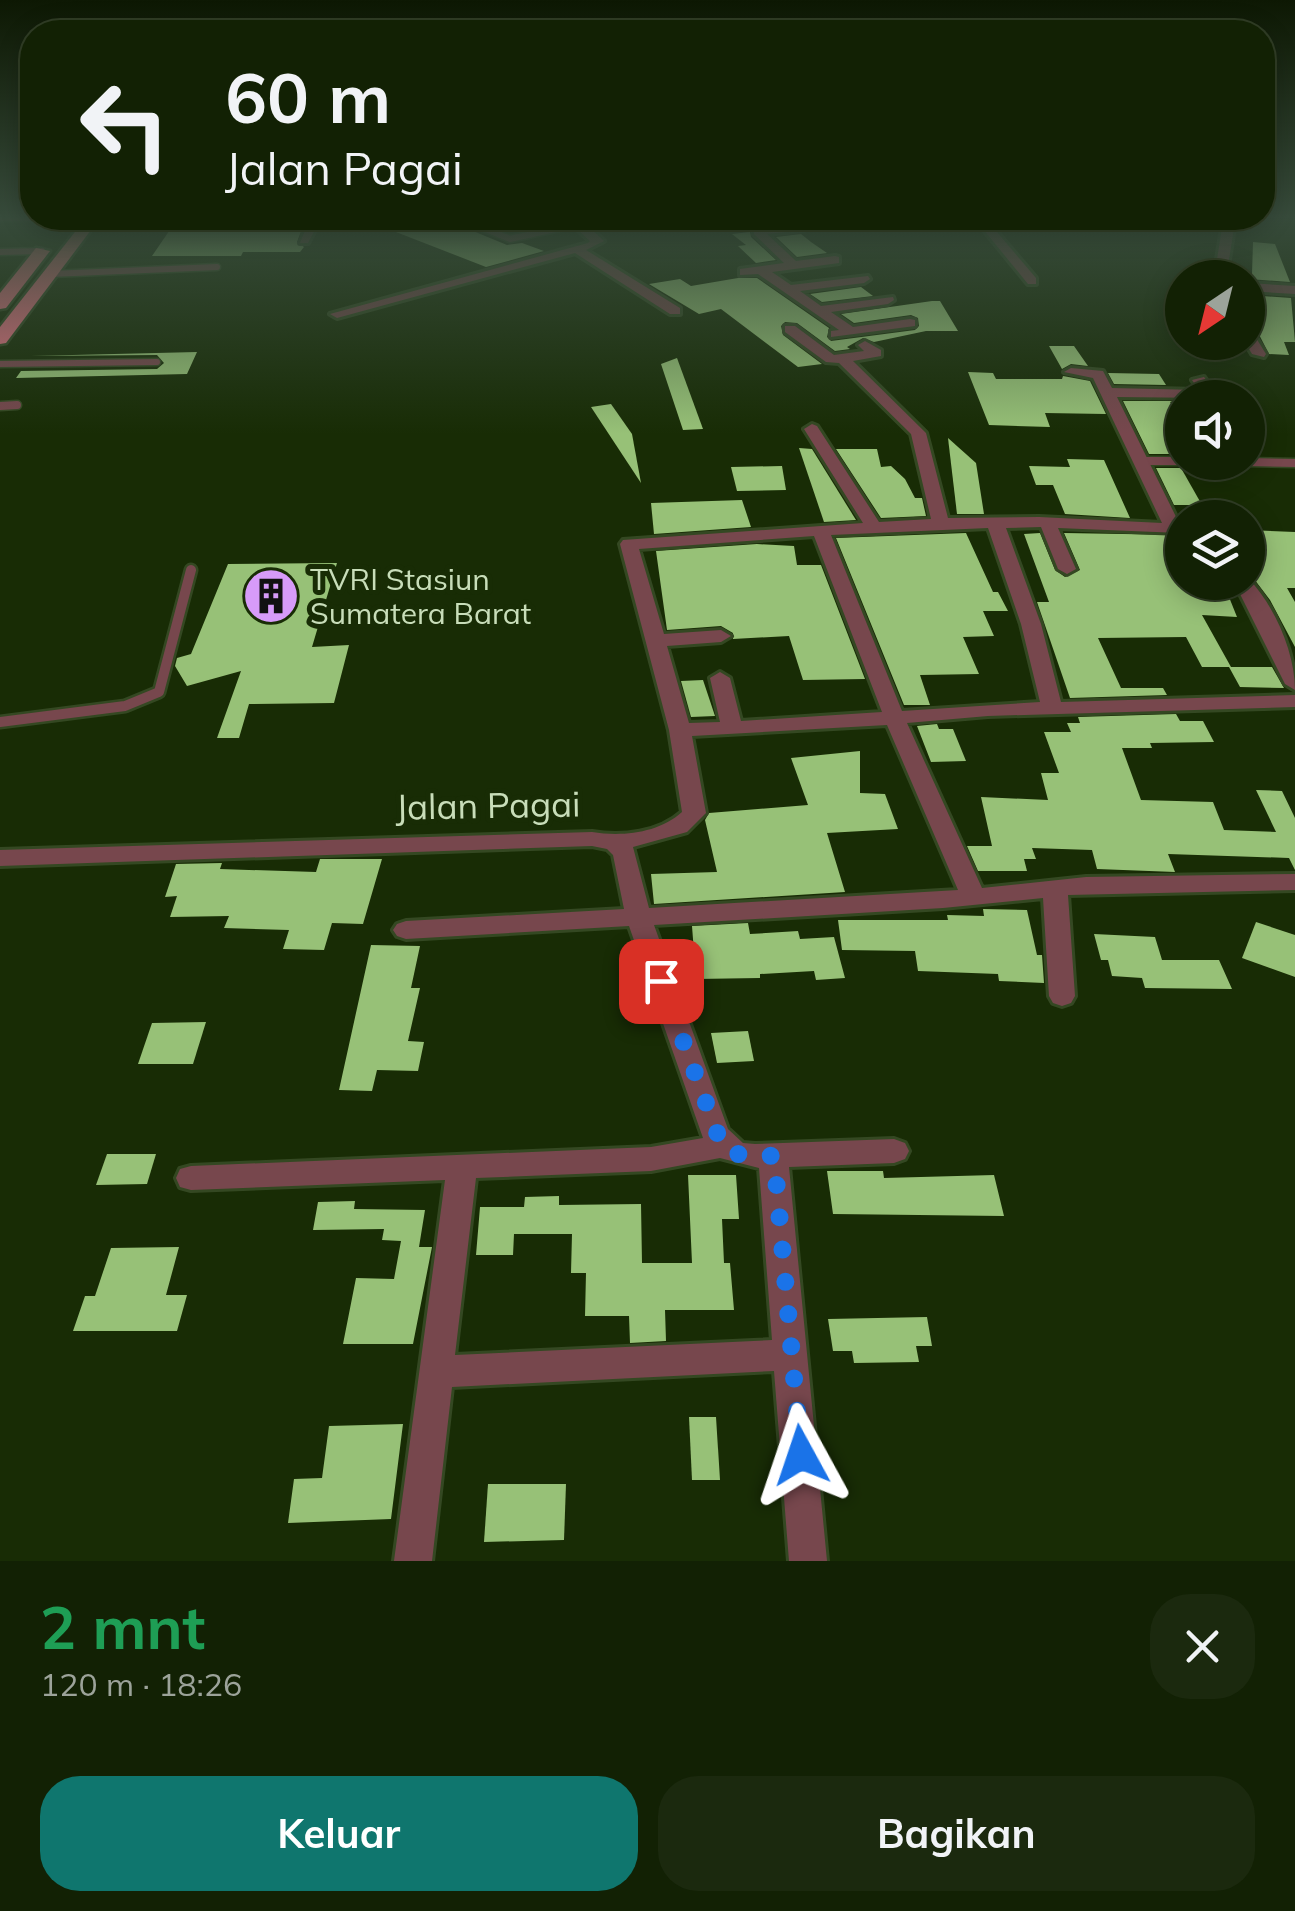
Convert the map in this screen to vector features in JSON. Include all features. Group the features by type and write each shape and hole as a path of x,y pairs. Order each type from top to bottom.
{"highway":[{"path":"0,339 39,288"}],"street":[{"path":"337,314 433,288"},
{"path":"639,288 676,311"},
{"path":"786,288 850,332"},
{"path":"789,290 802,288"},
{"path":"1265,288 1295,290"},
{"path":"818,310 888,300"},
{"path":"865,345 876,352 831,360 797,334 850,332 910,323"},
{"path":"842,358 918,432 942,527"},
{"path":"1070,372 1098,374 1138,461 1165,506"},
{"path":"1106,392 1165,394"},
{"path":"812,429 876,530"},
{"path":"1048,524 1068,569"},
{"path":"996,525 1031,624 1052,708"},
{"path":"614,843 673,830 688,822 694,813 680,730 629,544 996,525 1165,529"},
{"path":"820,533 894,717 972,894"},
{"path":"1253,600 1295,684"},
{"path":"655,641 722,636"},
{"path":"720,678 732,728"},
{"path":"680,730 1052,708 1295,701"},
{"name":"Jalan Pagai","path":"0,858 592,838 614,843 624,852 639,920 722,1146"},
{"path":"406,930 639,920 1156,882 1295,882"},
{"path":"1055,888 1062,996"},
{"path":"191,1178 652,1159 722,1146 736,1154 774,1156 894,1151"},
{"path":"774,1156 808,1561"},
{"path":"413,1561 462,1166"},
{"path":"437,1372 792,1356"}],"lane":[{"path":"0,364 158,362"},
{"path":"0,406 17,405"},
{"path":"1138,461 1165,461"},
{"path":"1265,463 1295,464"},
{"path":"0,722 138,703 159,692 192,570"}],"building":[{"path":"655,288 771,288 829,328 827,337 831,341 915,330 919,326 918,318 911,315 854,323 841,314 932,301 940,301 958,331 926,331 874,342 863,338 847,347 850,349 835,351 797,323 785,322 781,326 783,335 822,364 798,367 721,309 699,314"},
{"path":"862,288 873,296 822,302 810,294"},
{"path":"1265,296 1291,298 1295,342 1284,342 1289,355 1269,354 1265,346"},
{"path":"1049,346 1074,346 1088,366 1071,364 1062,369"},
{"path":"197,352 187,374 16,378 21,371 157,369 164,363 157,355 31,356"},
{"path":"677,358 703,429 683,430 661,364"},
{"path":"968,372 993,373 996,379 1063,376 1090,381 1106,414 1045,413 1050,427 989,425"},
{"path":"1108,373 1159,374 1165,385 1114,384"},
{"path":"1123,401 1165,401 1165,454 1149,454"},
{"path":"611,404 632,434 641,483 591,407"},
{"path":"948,438 976,463 984,514 957,514"},
{"path":"799,448 812,449 856,520 824,522"},
{"path":"836,449 877,449 881,467 891,466 905,479 915,498 922,498 926,516 881,518"},
{"path":"1067,459 1104,460 1130,518 1065,514 1053,485 1036,485 1029,466 1070,467"},
{"path":"782,466 786,490 737,491 731,467"},
{"path":"1156,468 1165,468 1165,480 1188,480 1199,500 1172,500"},
{"path":"742,500 751,527 654,534 651,503"},
{"path":"1265,531 1295,532 1295,588 1287,588 1295,602 1295,647 1265,593"},
{"path":"966,533 993,592 998,592 1008,611 983,611 994,636 963,637 979,674 920,675 930,705 904,705 836,538"},
{"path":"1040,533 1055,570 1065,577 1080,570 1064,533 1165,535 1165,600 1230,600 1237,617 1202,615 1231,667 1272,667 1284,688 1240,687 1229,667 1202,667 1186,637 1098,638 1121,688 1163,688 1167,695 1070,698 1037,602 1049,602 1024,534"},
{"path":"757,544 794,546 797,565 821,565 865,679 803,680 789,636 733,639 733,633 721,626 667,630 656,551"},
{"path":"337,563 312,647 349,645 334,703 249,704 239,738 217,738 241,671 187,686 175,666 177,658 191,654 228,564"},
{"path":"703,680 715,716 691,717 681,681"},
{"path":"1176,714 1180,721 1203,721 1214,742 1150,743 1152,748 1122,748 1141,800 1213,802 1224,830 1276,832 1256,790 1282,791 1295,818 1295,870 1289,858 1168,854 1175,872 1097,869 1092,850 1032,848 1036,859 1024,859 1027,871 978,871 967,846 992,846 981,797 1048,800 1041,773 1059,773 1044,732 1071,732 1067,723 1080,723 1078,717"},
{"path":"937,724 939,729 953,729 966,761 931,762 917,726"},
{"path":"860,751 860,793 885,794 898,829 827,833 845,892 654,904 651,874 717,872 705,820 709,813 808,805 791,758"},
{"path":"320,859 382,859 363,924 332,923 324,950 283,949 289,930 224,928 229,916 170,917 177,896 165,897 176,864 222,863 220,869 316,872"},
{"path":"983,909 1027,910 1037,955 1042,955 1044,983 999,981 998,974 918,971 915,951 842,950 838,920 948,920 947,915 984,916"},
{"path":"1256,922 1295,935 1295,977 1242,958"},
{"path":"748,923 750,934 798,931 800,939 834,937 845,978 816,980 814,971 760,974 760,978 696,979 692,926"},
{"path":"1094,934 1155,937 1162,960 1219,960 1232,989 1145,988 1142,978 1112,976 1108,960 1101,960"},
{"path":"371,945 420,946 411,988 420,988 408,1041 424,1042 418,1071 377,1070 372,1091 339,1090"},
{"path":"206,1022 193,1064 138,1064 152,1023"},
{"path":"748,1031 754,1061 717,1063 711,1033"},
{"path":"107,1154 156,1154 147,1184 96,1185"},
{"path":"827,1171 883,1171 884,1178 994,1175 1004,1216 833,1214"},
{"path":"688,1175 736,1175 739,1219 722,1219 724,1263 730,1263 734,1310 665,1310 666,1341 630,1343 629,1316 585,1316 586,1273 571,1273 572,1234 514,1234 513,1255 476,1255 480,1207 524,1207 525,1197 559,1196 559,1205 641,1204 642,1263 692,1263"},
{"path":"355,1201 354,1209 425,1210 419,1247 432,1247 413,1344 343,1344 356,1278 394,1279 401,1241 382,1240 384,1229 313,1230 318,1202"},
{"path":"179,1247 166,1295 187,1295 177,1331 73,1331 85,1296 95,1296 111,1248"},
{"path":"927,1317 932,1346 916,1346 919,1362 854,1363 852,1351 833,1351 828,1319"},
{"path":"689,1417 716,1417 720,1480 692,1480"},
{"path":"403,1424 391,1519 288,1523 294,1479 322,1478 329,1426"},
{"path":"488,1484 566,1484 564,1540 484,1542"}],"place":[{"name":"TVRI Stasiun Sumatera Barat","path":"271,596"}],"route":[{"path":"661,981 722,1146 736,1154 774,1156 801,1455"}]}
